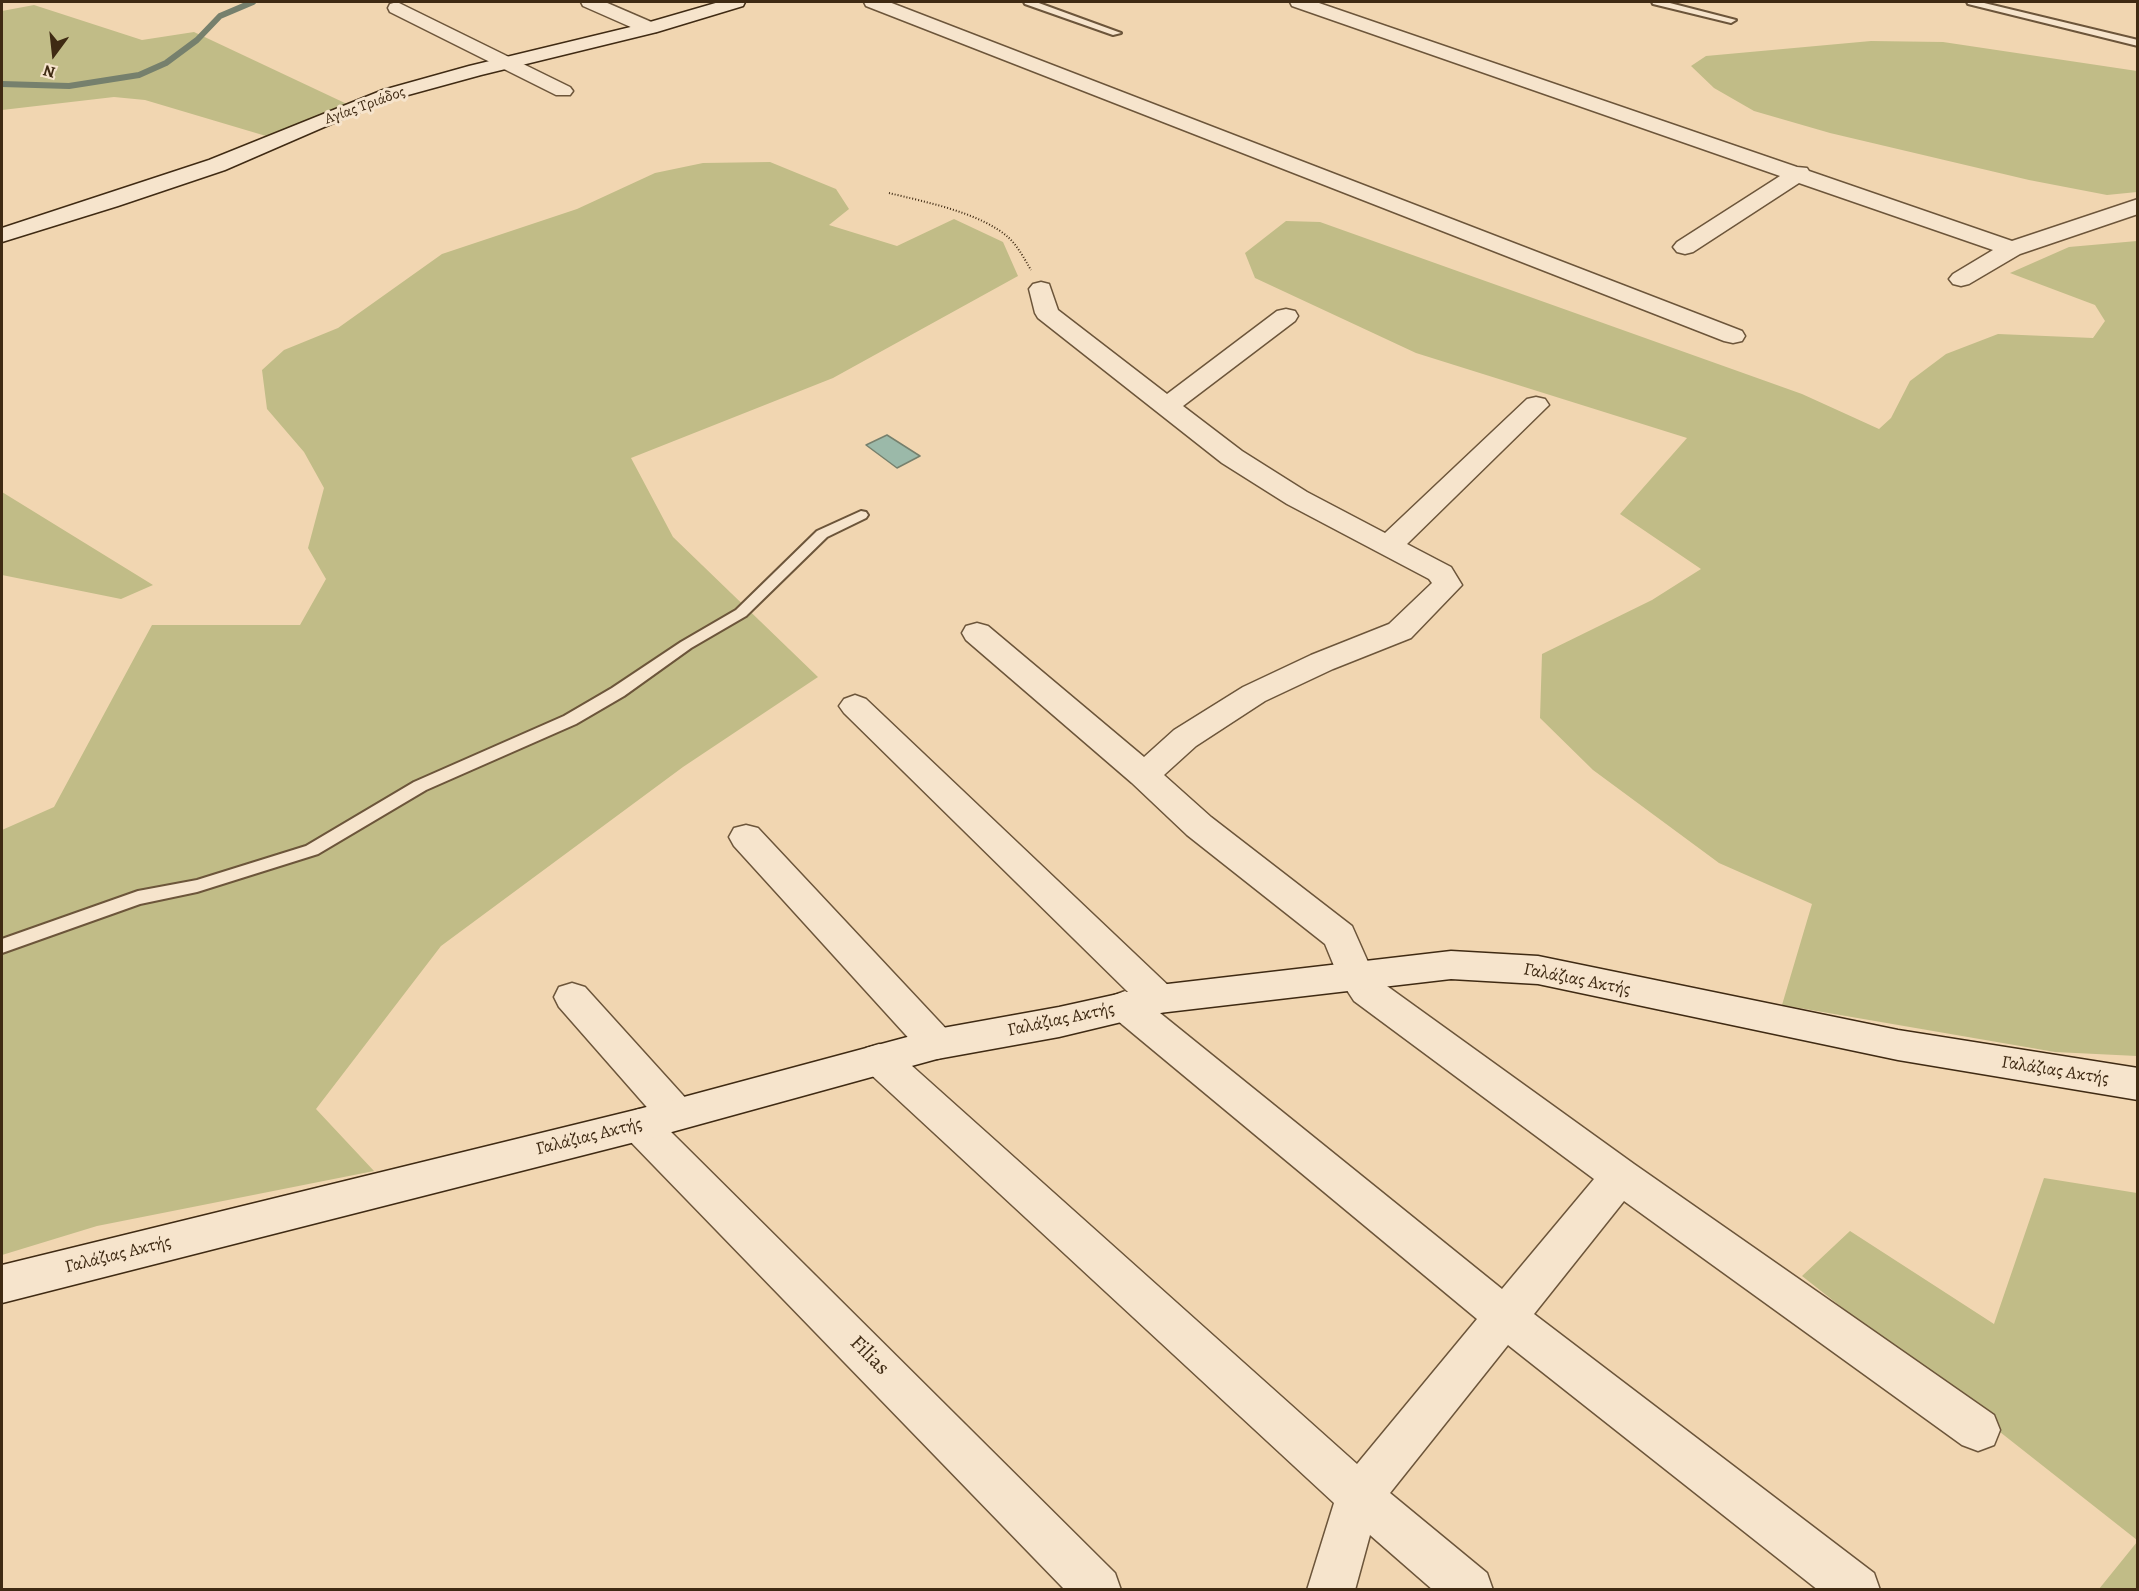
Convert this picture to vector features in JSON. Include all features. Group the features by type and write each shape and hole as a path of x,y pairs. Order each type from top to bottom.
{"street":[{"path":"590,2 649,28"},
{"name":"Αγίας Τριάδος","path":"2,235 77,213 218,164 390,94 649,28 736,2"},
{"path":"873,2 1410,208 1732,336"},
{"path":"1299,2 1800,173 2012,249"},
{"path":"397,8 563,91"},
{"path":"1684,247 1800,173"},
{"path":"1961,279 2012,249 2138,206"},
{"path":"1041,290 1047,313 1232,457 1297,498 1441,573 1447,585 1400,631 1322,662 1254,694 1185,738 1144,775"},
{"path":"1168,405 1286,316"},
{"path":"1388,546 1536,405"},
{"path":"976,633 1144,775 1199,826 1339,936 1357,978 1366,991 1620,1176 1978,1430"},
{"path":"855,706 1142,1003 1505,1317 1857,1590"},
{"path":"746,837 937,1044"},
{"name":"Γαλάζιας Ακτής","path":"2,1284 658,1119 937,1044 1059,1022 1142,1003 1451,965 1538,970 1898,1045 2138,1084"},
{"name":"Filias","path":"572,997 658,1119 1098,1590"},
{"path":"879,1059 1359,1496 1470,1590"},
{"path":"1331,1590 1359,1496 1620,1176"}],"lane":[{"path":"1028,2 1116,33"},
{"path":"1656,2 1731,20"},
{"path":"1971,2 2138,43"},
{"path":"2,946 138,898 197,886 312,849 420,786 570,720 618,692 686,645 741,613 822,534 861,515"}],"path":[{"path":"889,193 943,207 978,221 1009,238 1022,254 1041,290"}],"shaded area":[{"path":"34,5 142,40 194,32 347,104 266,136 145,100 114,97 2,110 2,11"},
{"path":"1871,41 1943,42 2137,71 2137,192 2107,195 2029,180 1830,133 1754,111 1714,88 1691,66 1706,56"},
{"path":"770,162 836,189 849,209 829,225 897,246 954,219 1003,242 1018,276 833,378 631,458 673,537 818,677 683,767 441,946 316,1109 374,1171 97,1226 2,1255 2,830 54,807 152,625 300,625 326,579 308,548 324,488 304,452 267,409 262,370 284,350 338,328 442,254 577,209 655,173 703,163"},
{"path":"1286,221 1320,222 1802,394 1879,429 1891,418 1910,381 1946,354 1998,334 2093,338 2105,321 2095,305 2010,273 2069,247 2137,241 2137,1056 2055,1052 1782,1005 1812,904 1719,863 1593,770 1540,718 1542,654 1652,600 1701,569 1620,514 1687,438 1416,353 1255,278 1245,253"},
{"path":"887,435 920,456 897,468 866,445"},
{"path":"2,492 153,585 121,599 2,575"},
{"path":"2044,1178 2137,1193 2137,1540 1802,1276 1850,1231 1994,1324"},
{"path":"2137,1542 2137,1589 2099,1589"}],"waterway":[{"path":"2,84 69,86 139,75 166,63 197,40 220,16 253,2"}]}
